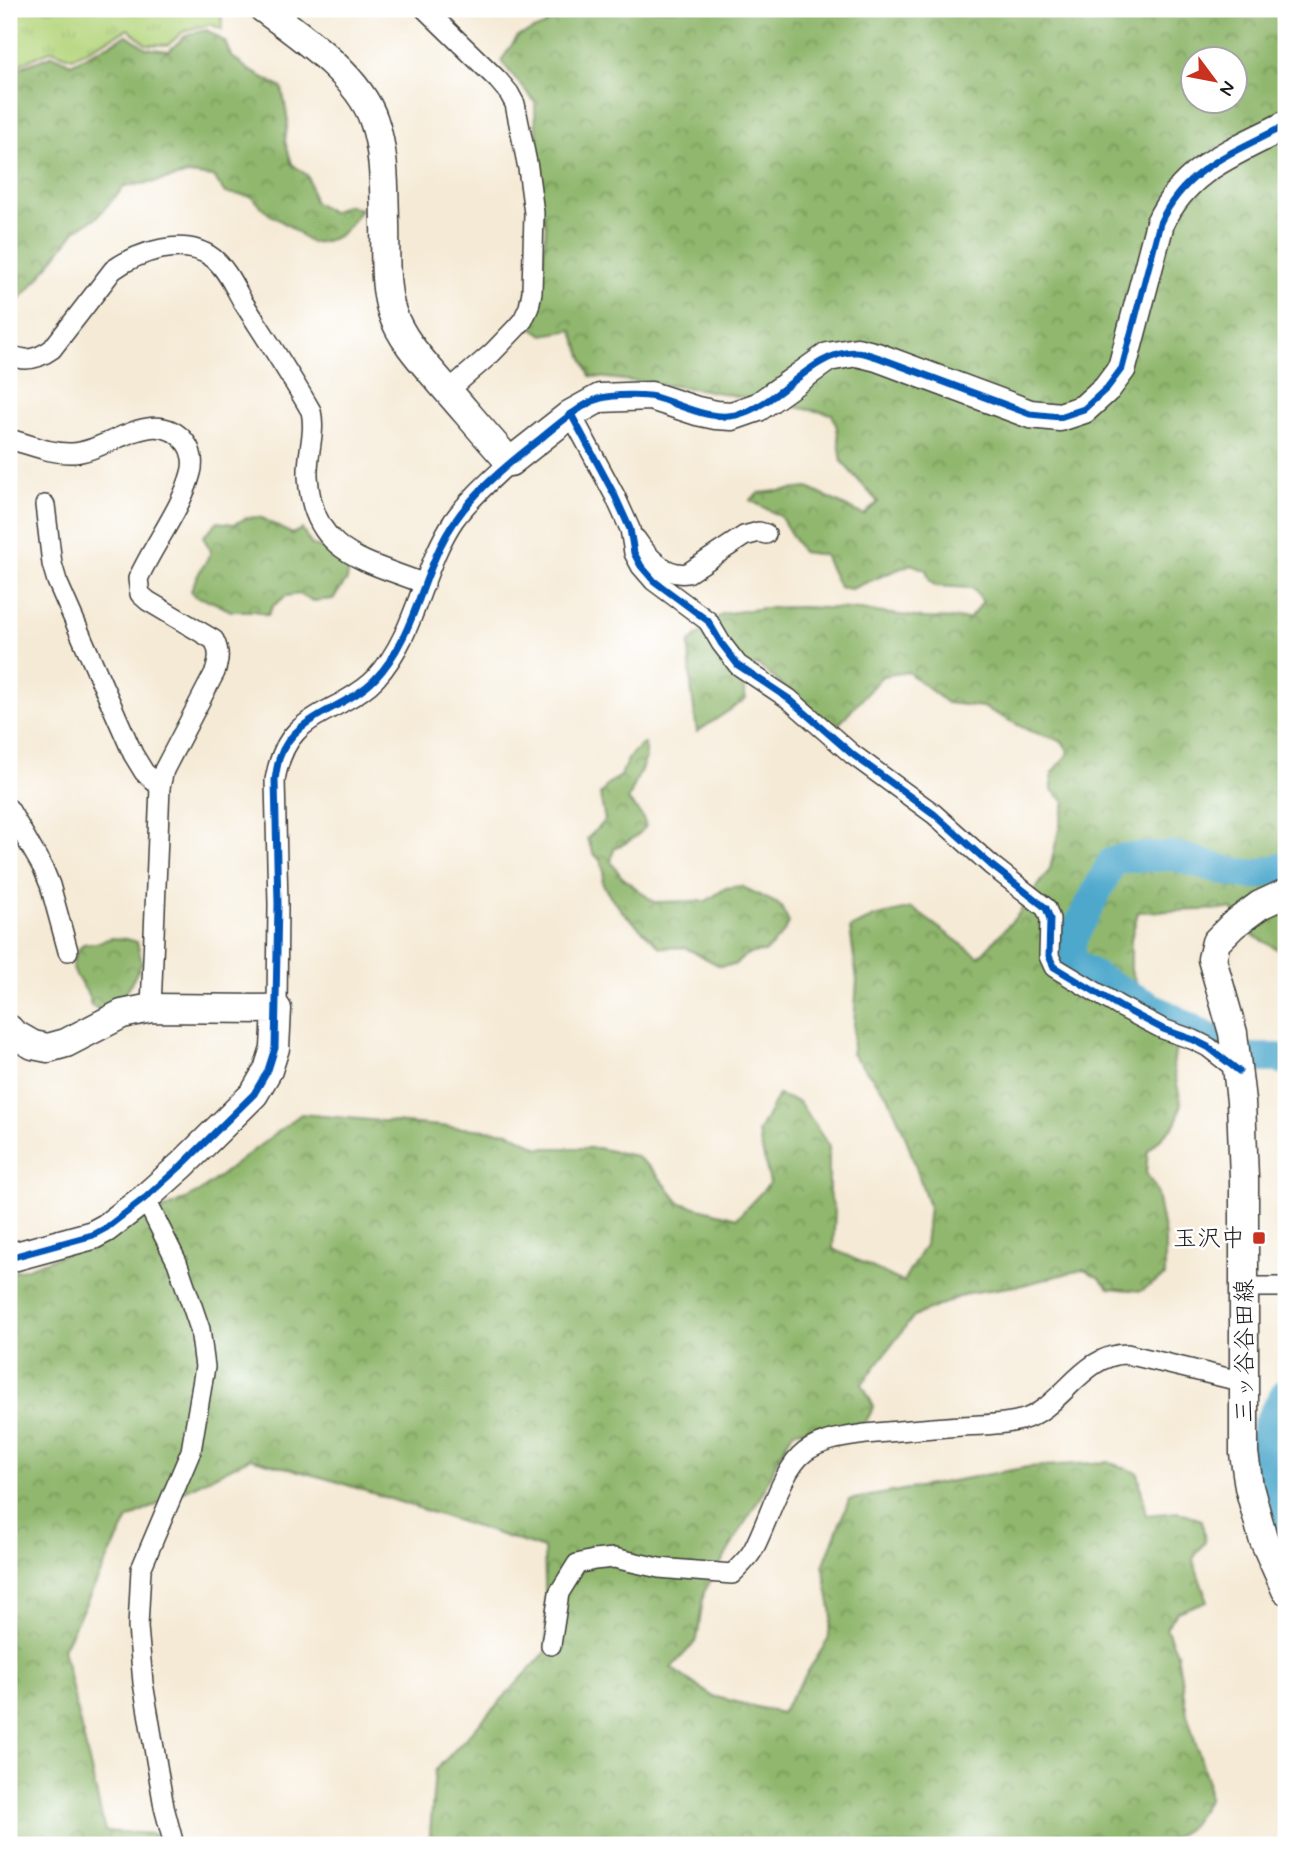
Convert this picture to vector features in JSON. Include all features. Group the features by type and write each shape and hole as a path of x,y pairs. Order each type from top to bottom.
{"street":[{"path":"264,9 304,38 358,90 374,120 382,158 387,276 392,312 410,346 510,462"},
{"path":"425,9 509,93 515,104 534,213 532,292 523,320 492,353 448,391"},
{"path":"9,1258 93,1235 106,1228 182,1165 254,1094 268,1070 275,1048 278,904 275,780 278,760 285,746 309,720 357,694 375,679 393,656 408,628 440,547 454,521 510,462 571,414 600,398 651,396 697,411 732,416 758,407 828,357 858,352 877,356 1030,414 1060,417 1084,409 1107,388 1122,368 1160,223 1168,205 1183,186 1202,169 1286,125"},
{"path":"9,354 33,359 52,349 113,270 126,260 147,251 183,248 213,258 231,282 311,411 313,422 308,477 313,507 323,530 340,547 425,584"},
{"path":"571,414 641,547 667,571 678,575 688,573 744,536 759,532 766,534"},
{"path":"9,439 54,452 73,453 92,449 147,428 162,427 180,435 189,447 193,461 183,495 138,579 140,594 214,640 219,650 215,672 163,770 160,787 152,1008"},
{"path":"45,505 52,564 57,581 133,754 144,772 160,787"},
{"path":"630,529 634,553 640,566 654,581 708,621 737,665 789,699 852,754 934,814 990,865 1046,908 1050,919 1049,956 1054,967 1080,985 1163,1029 1208,1047 1239,1071"},
{"path":"9,809 43,868 68,951"},
{"name":"三ッ谷谷田線","path":"1286,893 1260,905 1233,925 1216,942 1212,959 1233,1033 1239,1071 1244,1180 1244,1453 1249,1487 1262,1538 1286,1590"},
{"path":"9,1029 33,1045 48,1048 66,1044 121,1014 152,1008 277,1009"},
{"path":"145,1198 177,1262 200,1329 205,1367 191,1451 141,1569 138,1627 143,1683 164,1807 174,1845"},
{"path":"1243,1287 1286,1287"},
{"path":"551,1645 558,1593 577,1564 614,1558 659,1568 732,1574 752,1552 765,1519 793,1465 803,1453 817,1444 856,1435 1022,1420 1050,1403 1098,1361 1118,1354 1244,1382"}],"green space":[{"path":"9,9 221,9 222,29 210,24 184,31 168,45 146,44 128,29 72,58 52,50 9,69"},
{"path":"549,9 1286,9 1286,954 1249,933 1232,909 1138,912 1131,939 1131,971 1158,1031 1177,1040 1173,1066 1181,1102 1177,1122 1148,1151 1146,1173 1156,1189 1165,1236 1165,1276 1141,1291 1109,1288 1084,1269 1023,1285 969,1293 914,1316 862,1384 874,1407 865,1423 794,1431 763,1492 704,1592 697,1640 671,1668 712,1696 781,1713 828,1640 832,1614 823,1566 849,1500 1028,1467 1108,1462 1138,1473 1146,1515 1178,1512 1202,1520 1205,1542 1193,1559 1207,1601 1177,1612 1166,1628 1177,1653 1187,1714 1207,1780 1208,1799 1190,1827 1162,1845 429,1845 435,1771 547,1651 544,1549 335,1481 250,1458 128,1519 63,1649 105,1831 154,1834 159,1845 9,1845 9,1272 25,1269 105,1239 199,1192 301,1114 509,1132 539,1148 597,1148 636,1156 653,1170 680,1203 737,1218 770,1183 758,1133 778,1095 799,1102 829,1146 829,1193 835,1211 833,1249 903,1282 925,1245 929,1206 905,1135 888,1096 852,1054 857,980 850,928 874,917 912,908 979,957 1017,916 1050,869 1065,802 1052,790 1052,774 1069,752 1062,741 1030,731 983,707 947,703 908,672 882,676 840,723 827,723 757,664 741,677 746,699 697,732 689,643 722,614 764,608 801,607 851,609 924,618 969,619 983,602 972,588 935,586 926,570 911,564 851,589 839,587 824,555 802,552 780,516 750,500 759,493 808,488 864,515 878,502 842,462 832,414 699,389 590,376 572,330 543,335 530,326 540,300 546,227 538,192 535,102 501,61 518,36 546,25"},
{"path":"207,30 225,42 231,56 249,70 282,88 288,121 285,141 292,164 308,176 314,202 332,212 346,205 361,209 356,217 336,237 311,243 269,214 251,196 225,193 214,177 189,174 125,186 97,217 76,230 39,278 9,309 9,72 53,55 71,64 127,35 146,48 169,51 186,35"},
{"path":"260,517 292,534 302,529 311,544 319,548 326,547 342,556 349,566 347,580 333,599 313,601 299,594 286,596 273,606 268,615 255,611 231,611 195,596 191,591 193,585 211,551 203,537 217,522 235,524 246,518"},
{"path":"645,743 646,758 628,800 642,816 646,826 636,837 614,849 611,862 622,877 654,902 706,901 726,888 741,886 780,905 789,923 782,935 765,952 748,954 735,965 720,966 686,948 660,947 622,911 607,892 602,882 604,872 600,860 593,853 587,839 605,820 600,795 609,783 621,776 630,757"},
{"path":"111,938 137,942 142,963 128,989 116,1004 109,1009 100,1009 91,1006 85,989 73,970 73,963 83,944"}],"waterway":[{"path":"1209,1038 1075,964 1070,956 1072,939 1112,862 1124,858 1175,856 1231,872 1256,875 1286,866"},
{"path":"1248,1058 1286,1060"},
{"path":"1286,1393 1267,1427 1264,1455 1272,1508 1286,1552"}],"cycle path":[{"path":"9,1258 93,1235 106,1228 182,1165 254,1094 268,1070 275,1048 278,904 275,780 279,759 296,732 363,689 387,665 405,633 449,531 459,515 497,474 569,416 601,398 649,396 705,414 736,415 767,401 824,360 856,352 877,357 1030,414 1060,417 1084,409 1107,388 1122,368 1160,223 1171,204 1183,188 1214,163 1286,125"},
{"path":"571,414 615,496 630,529 634,553 641,566 654,581 708,621 738,665 789,699 852,754 934,814 991,865 1046,908 1050,919 1049,956 1054,967 1163,1029 1208,1047 1239,1071"}],"place":[{"name":"玉沢中","path":"1259,1238"}]}
